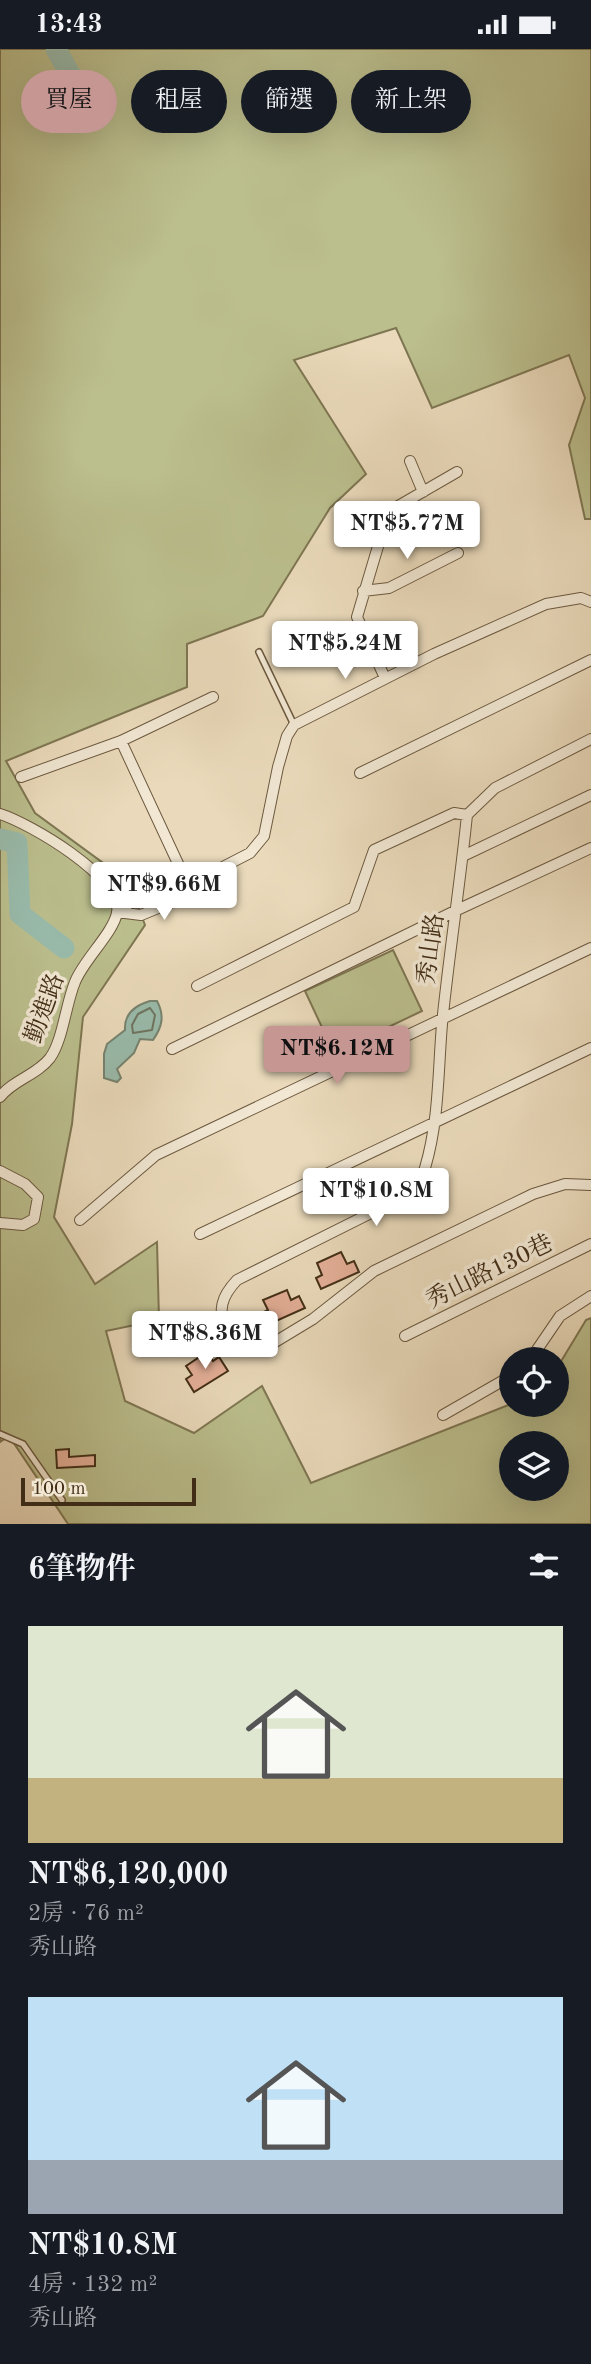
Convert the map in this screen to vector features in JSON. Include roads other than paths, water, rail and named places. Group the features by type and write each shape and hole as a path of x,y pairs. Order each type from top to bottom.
{"street":[{"path":"410,461 423,492"},
{"path":"385,678 357,617 387,516 457,472"},
{"path":"363,591 389,588 458,553"},
{"path":"117,912 141,915 180,899 188,885 250,853 264,836 286,736 294,725 385,678 546,604 581,598 591,602"},
{"path":"360,773 591,660"},
{"path":"21,777 121,741 213,697"},
{"path":"197,986 354,907 374,850 454,813 467,815 495,788 591,739"},
{"path":"121,741 188,885"},
{"path":"463,856 591,795"},
{"path":"0,814 21,821 51,839 106,883 116,899 117,912"},
{"name":"秀山路","path":"467,815 443,1019 439,1090 425,1169 418,1186 403,1197 237,1280 224,1293 221,1315 223,1332 239,1345 252,1348 270,1345 313,1319 374,1271 533,1193 565,1184 591,1185"},
{"path":"172,1049 591,848"},
{"path":"117,912 135,899 174,883 188,885"},
{"name":"勤進路","path":"0,1097 41,1067 52,1055 67,999 78,974 117,912"},
{"path":"80,1220 156,1155 591,948"},
{"path":"200,1234 591,1048"},
{"path":"0,1171 38,1197 38,1209 34,1219 23,1225 0,1223"},
{"name":"秀山路130巷","path":"405,1336 591,1244"},
{"path":"539,1347 560,1316 591,1296"},
{"path":"443,1415 499,1383"}],"lane":[{"path":"259,652 294,725"},
{"path":"0,1434 23,1444 62,1500"}],"water":[{"path":"150,1001 157,1001 161,1012 156,1035 153,1040 140,1039 134,1053 117,1069 121,1078 117,1082 104,1078 104,1054 107,1044 125,1030 132,1011"}],"waterway":[{"path":"56,49 68,70"},
{"path":"0,839 17,843 20,914 64,948"}]}
